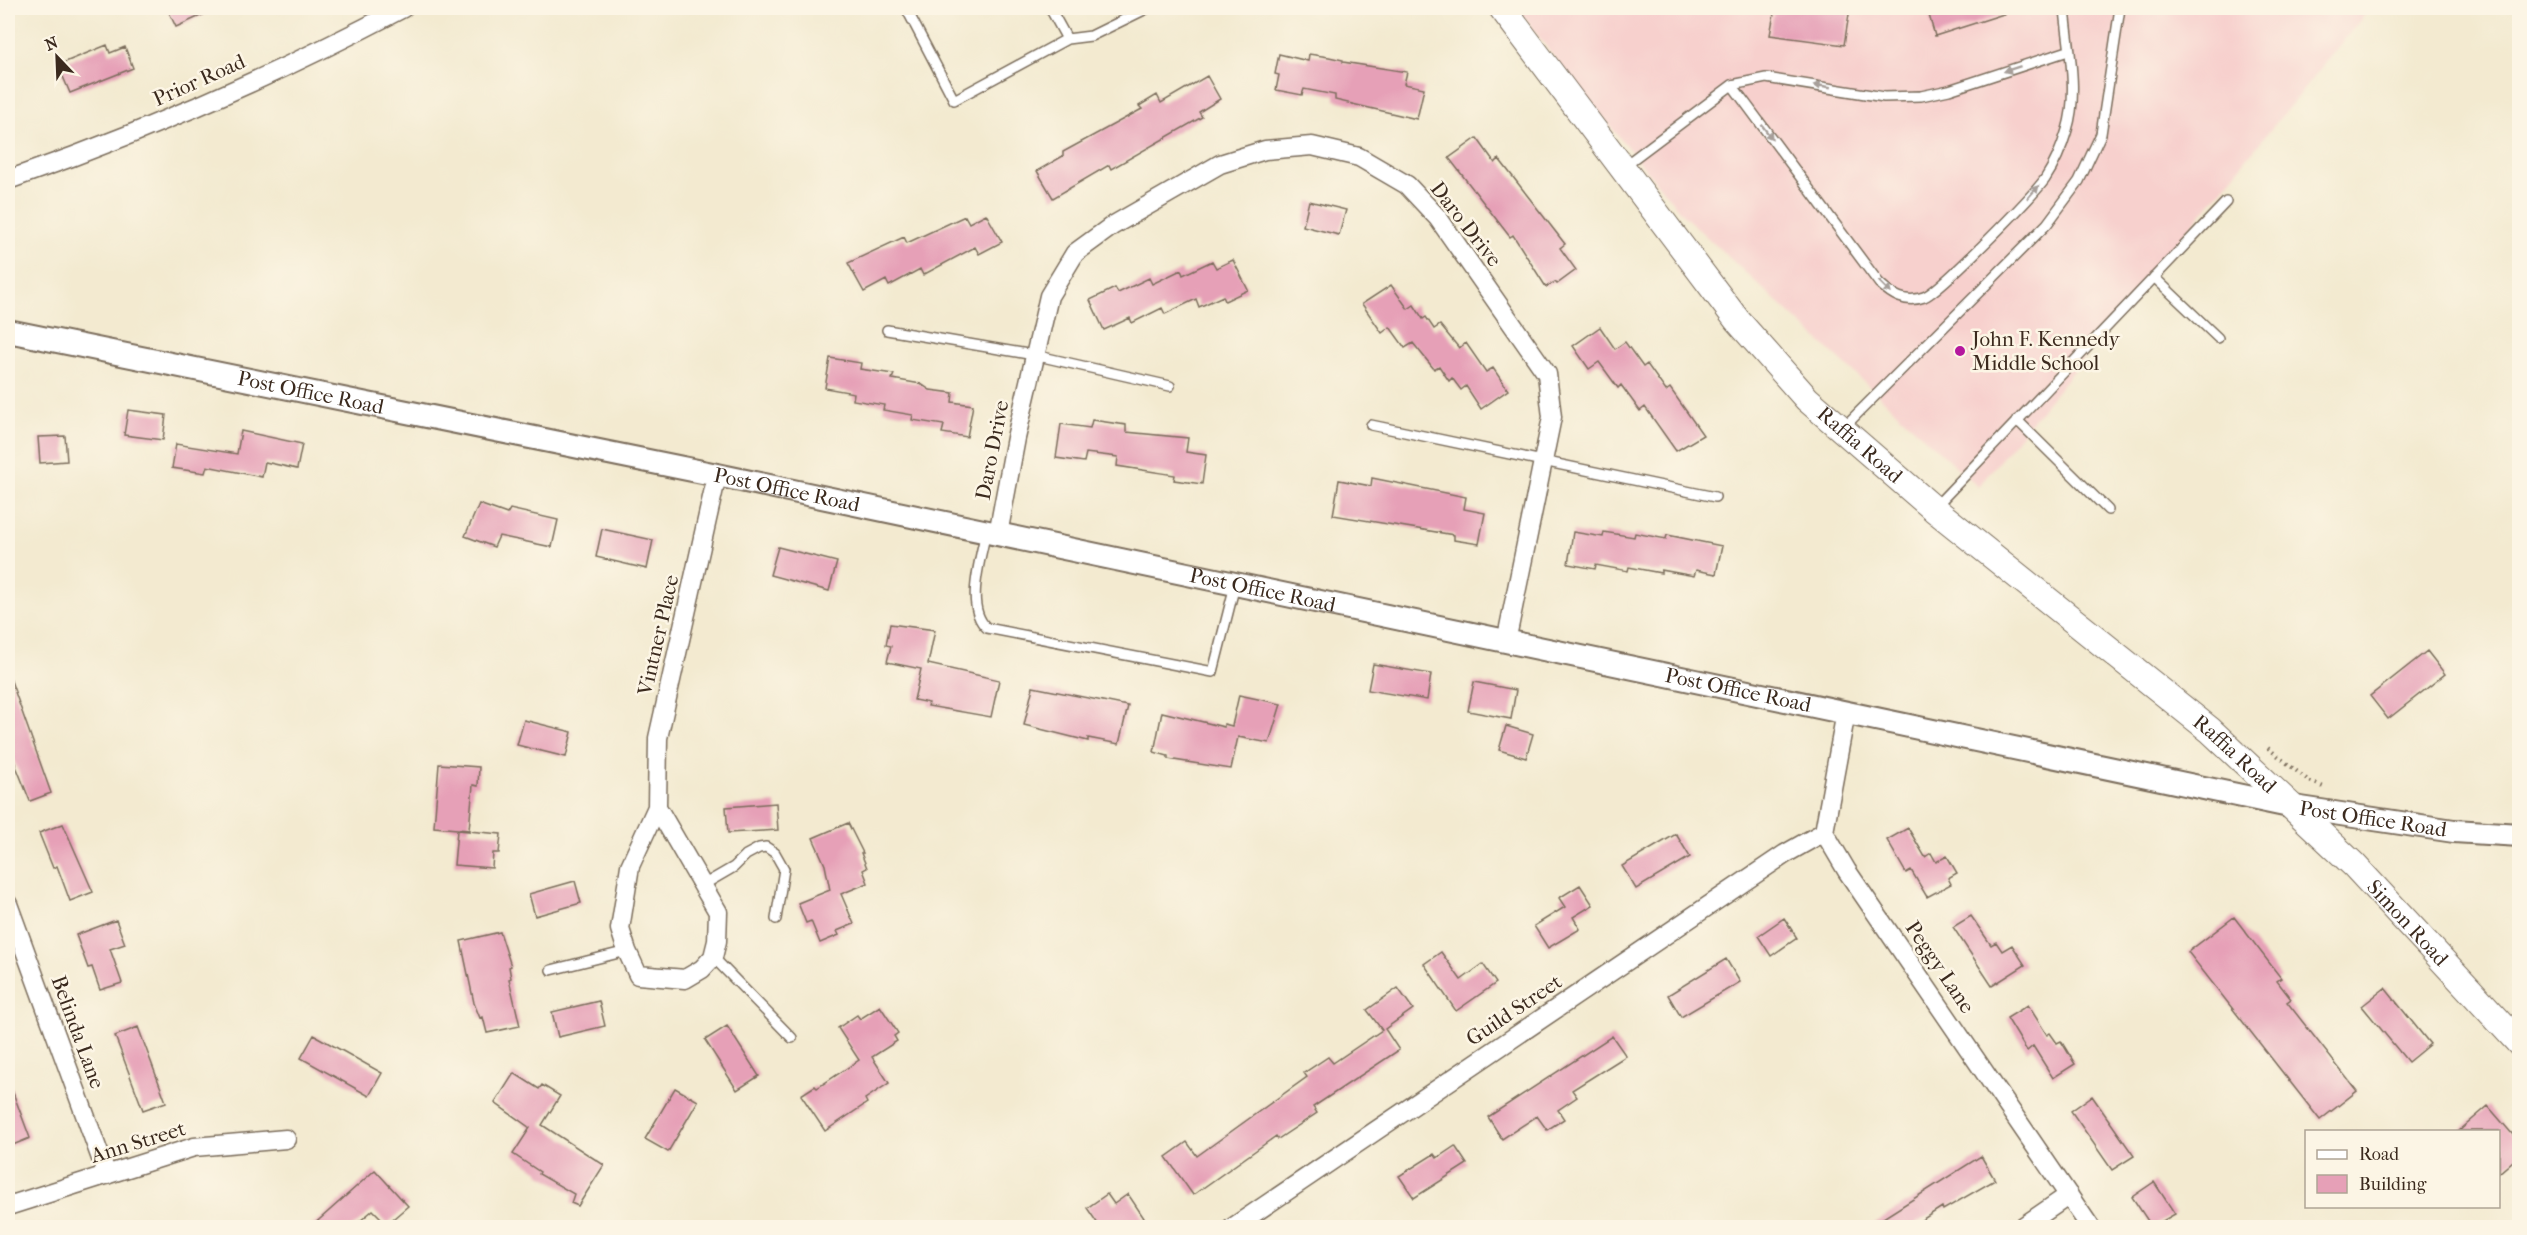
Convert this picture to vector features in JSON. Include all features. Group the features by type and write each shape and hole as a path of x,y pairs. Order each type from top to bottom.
{"main road":[{"name":"Raffia Road","path":"1502,8 1737,320 1807,399 1934,509 2210,730 2294,807"},
{"name":"Simon Road","path":"2294,807 2354,865 2520,1044"}],"street":[{"name":"Prior Road","path":"8,180 84,154 207,103 403,8"},
{"name":"Daro Drive","path":"992,533 1049,296 1075,253 1112,226 1220,164 1265,150 1311,146 1359,157 1407,185 1438,218 1547,374 1552,417 1506,642"},
{"name":"Post Office Road","path":"8,331 717,475 2294,807 2454,831 2520,835"},
{"name":"Vintner Place","path":"713,957 702,969 685,979 639,975 627,951 620,929 630,866 657,807 658,738 717,475"},
{"path":"1824,832 1846,712"},
{"path":"657,807 718,912 717,941 713,957"},
{"name":"Peggy Lane","path":"1824,832 1847,871 2091,1227"},
{"name":"Guild Street","path":"1232,1227 1775,861 1824,832"},
{"name":"Belinda Lane","path":"8,904 107,1175"},
{"name":"Ann Street","path":"8,1206 194,1147 286,1139"},
{"path":"2021,1227 2069,1195"}],"lane":[{"path":"906,8 954,100 1067,39 1090,36 1148,8"},
{"path":"1050,8 1067,39"},
{"path":"1732,85 1879,283 1893,296 1908,300 1925,297 1941,285 2044,181 2058,156 2074,103 2065,8"},
{"path":"1842,430 1989,279 2047,224 2079,182 2102,134 2120,8"},
{"path":"1622,167 1732,85 1766,78 1884,97 1921,96 1949,90 2068,51"},
{"path":"1934,509 2226,201"},
{"path":"2154,277 2218,338"},
{"path":"887,330 1034,355 1170,386"},
{"path":"2017,420 2108,510"},
{"path":"1371,425 1715,497"},
{"path":"992,533 976,589 976,608 980,622 987,628 1213,672 1235,585"},
{"path":"703,885 734,867 746,855 766,847 775,853 784,869 776,919"},
{"path":"551,970 627,951"},
{"path":"713,957 792,1038"}],"path":[{"path":"2268,748 2309,781 2336,789"}],"shaded area":[{"name":"John F. Kennedy Middle School","path":"1517,8 2370,8 1978,487 1684,216 1563,69"}],"building":[{"path":"167,8 218,8 176,27"},
{"path":"1775,8 1850,8 1844,45 1770,35"},
{"path":"1927,8 2012,8 2013,11 1935,36"},
{"path":"107,45 110,53 125,47 133,68 70,93 58,65"},
{"path":"1279,54 1308,61 1309,54 1407,72 1404,84 1424,88 1417,119 1335,100 1335,95 1304,89 1302,95 1276,90 1279,75 1275,74"},
{"path":"1207,76 1220,99 1199,112 1202,117 1111,169 1109,165 1053,198 1037,171 1063,156 1063,152 1142,109 1139,106 1157,95 1161,103"},
{"path":"1477,138 1495,163 1499,159 1565,244 1560,248 1576,270 1557,284 1555,282 1546,287 1513,235 1510,237 1449,158"},
{"path":"1309,201 1346,210 1339,235 1303,226"},
{"path":"986,214 1002,242 979,254 975,247 923,275 920,269 889,286 886,280 864,292 848,263 904,237 907,243 965,216 969,223"},
{"path":"1233,260 1248,290 1225,301 1223,296 1199,307 1196,299 1165,314 1162,308 1132,323 1130,318 1104,330 1090,300 1115,288 1118,293 1149,278 1152,284 1181,270 1183,275 1212,261 1216,268"},
{"path":"1391,285 1408,309 1414,305 1423,319 1426,317 1434,329 1440,325 1459,348 1466,343 1486,372 1493,368 1508,390 1481,409 1466,386 1461,390 1452,378 1449,381 1439,366 1434,369 1413,343 1405,348 1390,327 1382,333 1362,304"},
{"path":"1600,327 1615,349 1625,342 1643,367 1647,364 1666,391 1670,388 1703,435 1676,451 1645,407 1640,411 1621,385 1618,388 1599,362 1589,369 1573,346"},
{"path":"830,358 861,363 860,369 894,374 892,379 921,384 930,390 953,393 952,402 973,405 967,437 942,433 944,425 912,420 913,415 883,410 884,405 853,400 854,393 825,388"},
{"path":"128,410 166,415 163,440 124,435"},
{"path":"1092,420 1126,425 1126,432 1188,438 1186,452 1206,455 1202,484 1174,480 1175,475 1117,466 1118,457 1086,453 1084,462 1056,458 1061,424 1090,428"},
{"path":"241,431 302,444 297,469 265,462 262,477 207,466 205,473 172,468 176,444 237,454"},
{"path":"65,436 67,461 40,463 38,437"},
{"path":"1372,478 1466,497 1464,509 1485,513 1479,544 1454,540 1454,535 1333,515 1339,480 1371,486"},
{"path":"479,504 507,514 510,509 558,520 552,547 499,536 494,547 465,536"},
{"path":"602,529 653,540 647,569 596,557"},
{"path":"1573,532 1603,537 1604,532 1634,537 1635,533 1666,539 1667,535 1722,546 1716,574 1696,570 1694,576 1629,567 1628,571 1596,565 1595,569 1568,564"},
{"path":"778,547 837,562 829,591 770,575"},
{"path":"890,624 935,630 928,664 999,680 991,717 928,706 929,703 914,700 921,669 887,662 891,646 886,645"},
{"path":"2427,651 2445,674 2388,719 2370,696"},
{"path":"1373,664 1431,674 1427,700 1368,690"},
{"path":"8,678 10,678 51,793 30,801 8,746"},
{"path":"1474,682 1516,690 1511,719 1468,711"},
{"path":"1033,687 1128,706 1119,744 1088,738 1088,741 1024,725"},
{"path":"1239,695 1281,704 1269,743 1238,737 1231,769 1168,759 1168,756 1154,752 1162,712 1224,727 1224,724 1232,726"},
{"path":"524,720 572,732 566,757 517,745"},
{"path":"1506,726 1533,734 1526,758 1499,750"},
{"path":"439,764 479,767 478,786 473,785 469,830 434,827"},
{"path":"776,803 778,830 728,833 726,807"},
{"path":"848,823 863,853 861,853 867,868 863,870 868,883 841,894 854,924 837,931 839,935 820,943 811,921 806,923 798,903 830,890 825,865 813,838"},
{"path":"63,824 93,892 70,901 57,866 53,868 39,833"},
{"path":"1908,828 1925,857 1931,853 1936,862 1947,856 1957,873 1948,878 1951,884 1927,897 1911,870 1906,873 1887,840"},
{"path":"457,830 501,834 499,853 493,853 492,868 454,865"},
{"path":"1676,834 1690,857 1636,889 1622,866"},
{"path":"575,881 581,903 535,916 529,894"},
{"path":"1580,885 1593,905 1573,917 1580,929 1548,948 1534,926 1565,907 1559,898"},
{"path":"1971,916 1991,945 1996,942 2002,951 2012,945 2025,965 1992,986 1953,927"},
{"path":"2234,917 2281,978 2277,981 2291,999 2287,1002 2357,1091 2320,1120 2188,952"},
{"path":"1784,918 1797,938 1771,956 1758,936"},
{"path":"116,920 125,944 110,949 122,983 100,990 92,967 88,968 76,935"},
{"path":"500,932 511,966 509,967 511,978 509,979 520,1026 487,1033 483,1017 480,1018 474,1003 461,941"},
{"path":"1441,952 1461,980 1483,964 1496,983 1456,1011 1424,964"},
{"path":"1726,959 1740,982 1681,1017 1668,995"},
{"path":"1398,988 1413,1009 1385,1029 1399,1050 1313,1107 1317,1113 1278,1139 1276,1136 1193,1195 1166,1157 1187,1142 1197,1156 1307,1077 1304,1073 1328,1057 1333,1063 1382,1030 1367,1010"},
{"path":"2385,988 2430,1044 2408,1062 2362,1006"},
{"path":"599,1001 605,1026 558,1037 552,1012"},
{"path":"2028,1005 2047,1035 2050,1033 2057,1043 2061,1041 2075,1064 2053,1078 2033,1046 2027,1051 2007,1018"},
{"path":"880,1006 898,1033 894,1036 897,1041 872,1057 889,1083 865,1099 867,1103 825,1131 801,1095 815,1086 817,1088 859,1060 838,1028 857,1015 860,1019"},
{"path":"727,1026 759,1076 737,1090 705,1040"},
{"path":"138,1027 166,1102 143,1110 115,1036"},
{"path":"314,1035 382,1073 369,1096 301,1058"},
{"path":"1612,1036 1626,1056 1572,1090 1577,1097 1558,1110 1564,1119 1547,1130 1537,1116 1502,1139 1488,1117"},
{"path":"514,1073 539,1089 542,1085 560,1096 542,1125 604,1165 578,1206 571,1203 574,1194 539,1174 540,1172 513,1154 530,1128 495,1103"},
{"path":"8,1083 30,1138 8,1147"},
{"path":"675,1088 698,1101 668,1152 645,1139"},
{"path":"2092,1096 2134,1156 2112,1170 2071,1111"},
{"path":"2488,1106 2520,1143 2520,1155 2500,1172 2500,1130 2460,1130"},
{"path":"1455,1146 1467,1164 1414,1198 1399,1176 1434,1154 1437,1158"},
{"path":"1981,1156 1995,1180 1943,1210 1942,1207 1911,1227 1869,1227"},
{"path":"375,1170 408,1206 387,1224 373,1210 353,1227 311,1227"},
{"path":"2154,1182 2175,1214 2152,1227 2132,1197"},
{"path":"1107,1194 1114,1204 1128,1194 1144,1218 1130,1227 1100,1227 1087,1208"}],"place":[{"name":"John F. Kennedy Middle School","path":"1960,351"}]}
